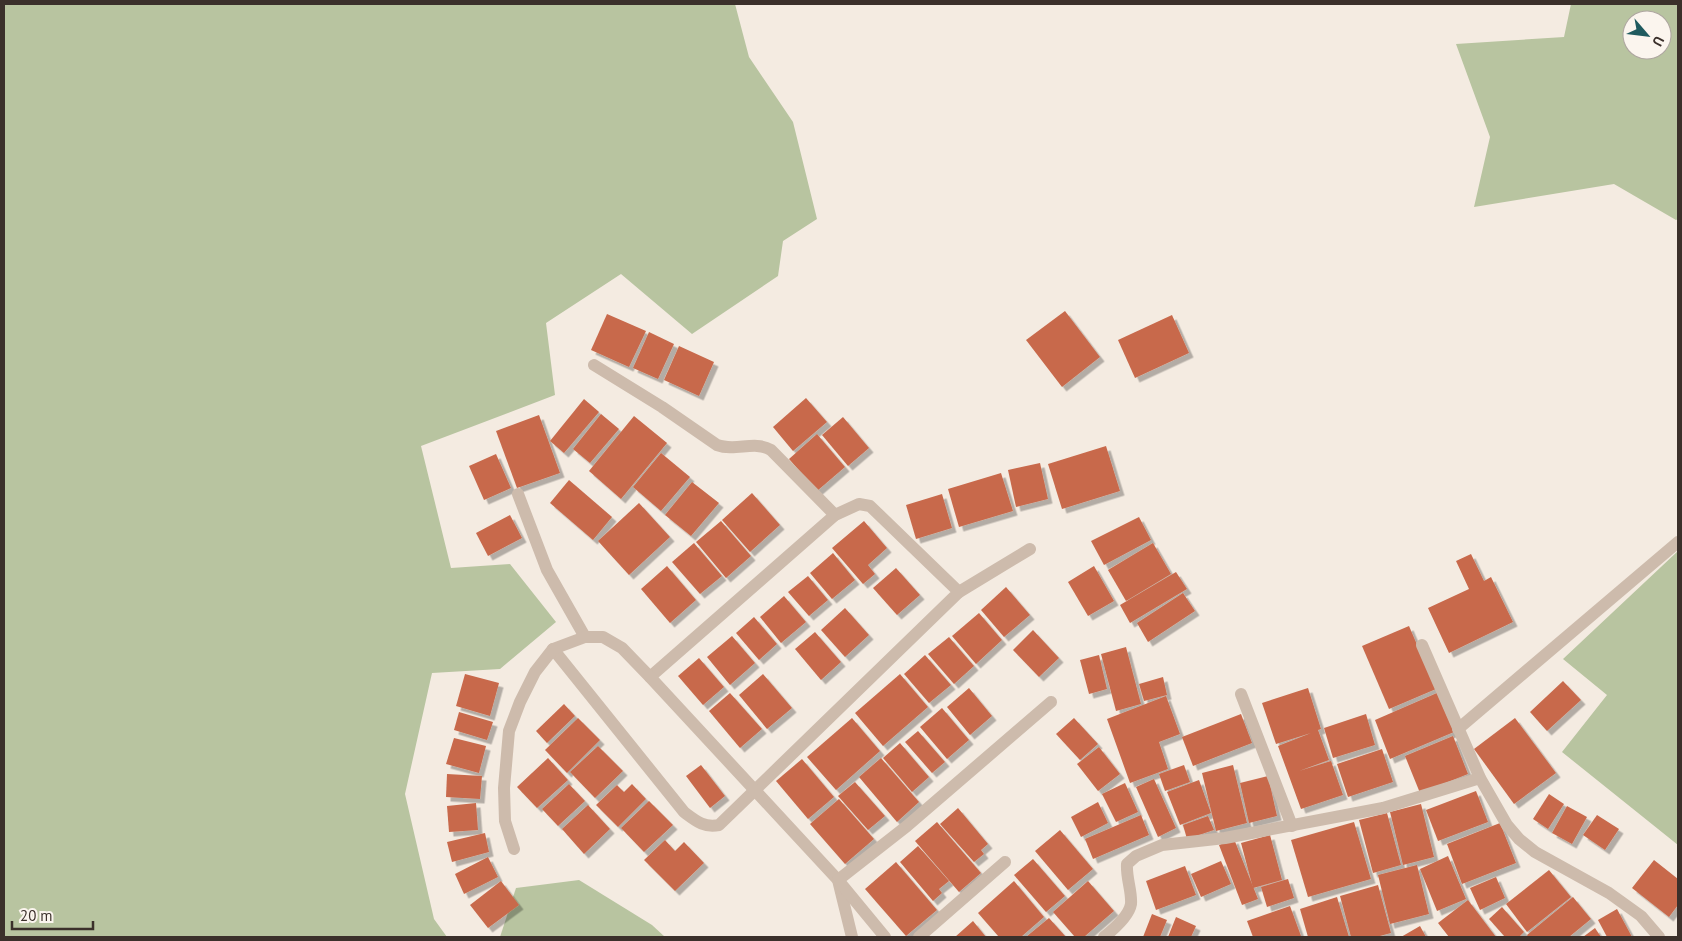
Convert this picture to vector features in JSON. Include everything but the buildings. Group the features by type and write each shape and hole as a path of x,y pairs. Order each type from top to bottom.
{"street":[{"path":"594,365 662,407 718,445 734,449 763,445 771,450 834,515"},
{"path":"518,494 547,570 585,637"},
{"path":"650,677 834,515 860,504 870,506 958,592"},
{"path":"1458,729 1678,542"},
{"path":"553,649 684,812 699,824 710,827 719,825 958,592 1030,548"},
{"path":"514,849 505,821 504,796 509,731 520,702 536,672 553,649 585,637 603,636 622,648 650,677 838,880 885,937"},
{"path":"1422,645 1480,778 1507,825 1519,839 1535,852 1609,893 1641,916 1659,937"},
{"path":"1241,694 1292,826"},
{"path":"838,880 907,826 1051,702"},
{"path":"1104,937 1125,915 1131,904 1126,875 1127,864 1136,856 1162,845 1225,838 1383,808 1480,778"},
{"path":"918,937 1005,862"},
{"path":"838,880 852,937"}],"green space":[{"path":"4,4 735,4 749,57 793,122 817,219 783,241 778,276 692,334 621,274 546,323 555,395 421,446 451,568 510,564 556,622 500,669 432,673 405,794 434,919 447,937 4,937"},
{"path":"1571,4 1678,4 1678,219 1676,220 1614,184 1474,207 1490,137 1456,44 1564,37"},
{"path":"1678,551 1678,845 1562,752 1607,695 1563,659"},
{"path":"579,880 652,925 665,937 500,937 516,888"}]}
